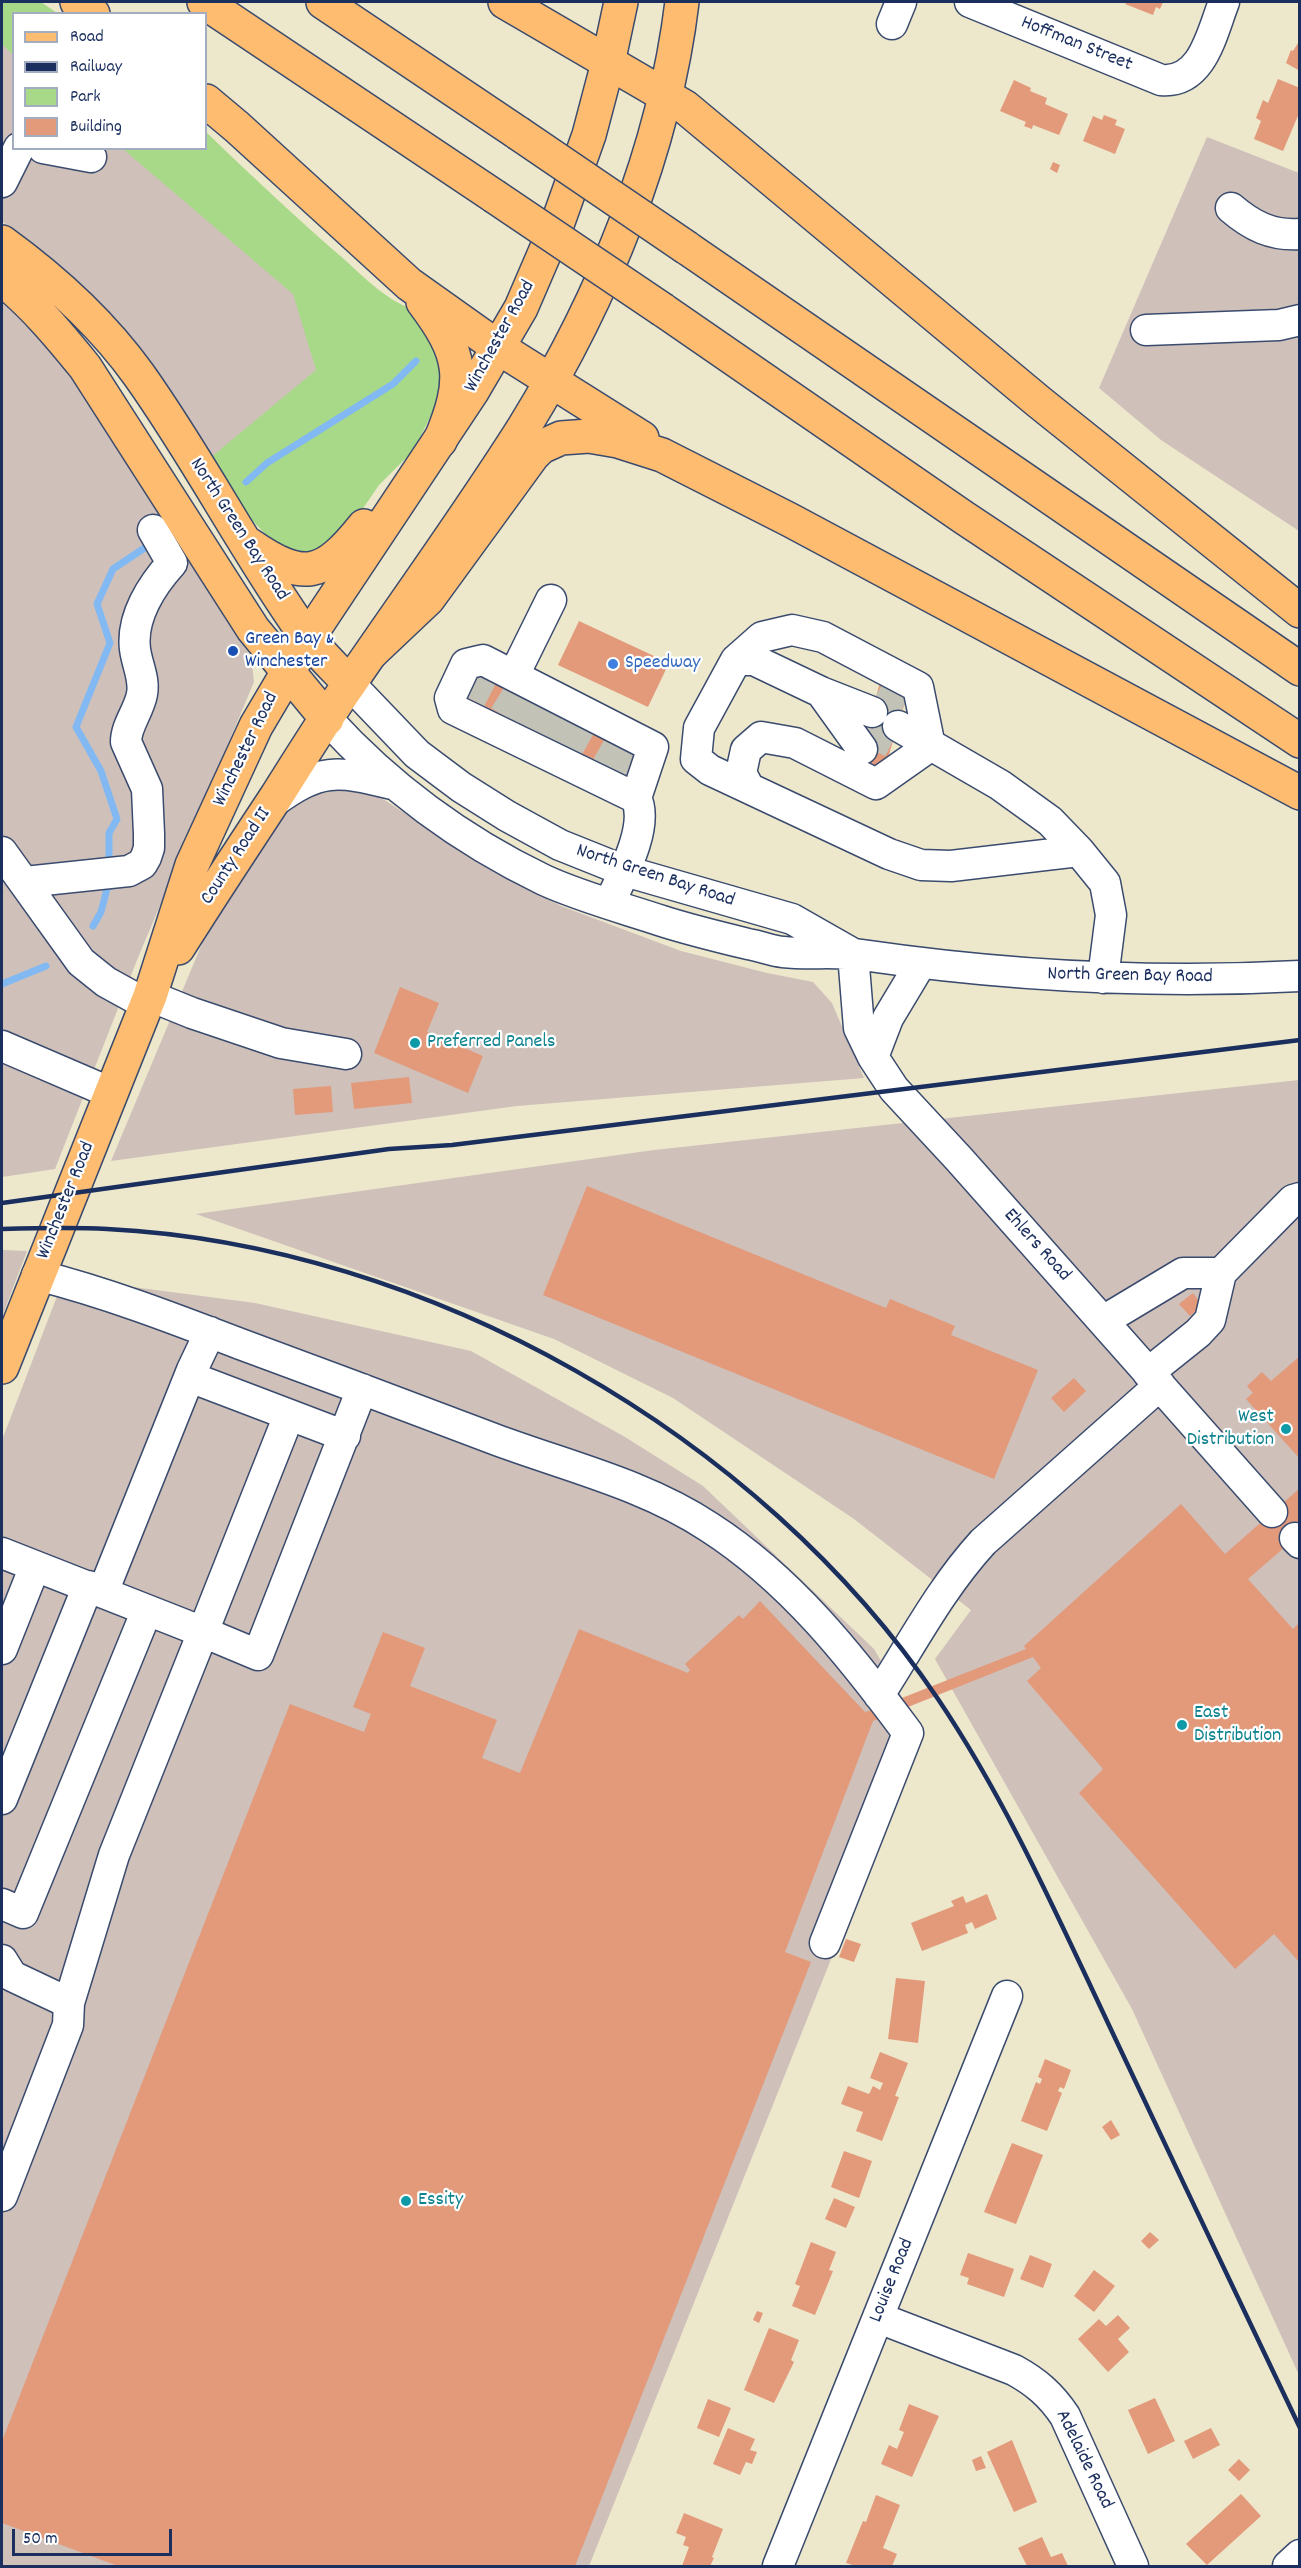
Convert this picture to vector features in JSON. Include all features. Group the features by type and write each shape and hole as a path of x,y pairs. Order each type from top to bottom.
{"main road":[{"path":"77,2 90,12"},
{"path":"204,2 494,195 954,510 1299,741"},
{"path":"323,2 687,248 1299,669"},
{"path":"505,2 685,107 1040,402 1299,611"},
{"name":"Winchester Road","path":"2,1367 148,1000 192,865 252,735 287,671 436,447 499,348 521,308 558,222 589,135 621,2"},
{"path":"327,719 523,427 585,314 615,245 638,183 665,94 681,2"},
{"path":"207,102 409,284 499,348 636,433 662,455"},
{"name":"North Green Bay Road","path":"2,242 35,266 76,302 109,338 138,375 242,540 308,638 350,683"},
{"name":"North Green Bay Road","path":"2,279 56,331 85,367 253,629 327,719"},
{"path":"242,540 284,567 307,569 319,567 342,551 405,476 436,447 454,400 457,386 456,364 451,344 438,321 409,284"},
{"path":"372,652 428,599 512,481 541,447 561,438 589,436 618,441 662,455 790,520 1299,793"},
{"name":"County Road II","path":"148,1000 214,890 327,719"}],"street":[{"name":"Hoffman Street","path":"970,2 1161,80 1171,81 1183,78 1193,70 1202,57 1224,2"},
{"path":"2,182 18,150"},
{"path":"54,150 91,157"},
{"path":"1231,208 1246,221 1263,230 1282,234 1299,234"},
{"path":"1146,330 1279,325 1299,320"},
{"path":"25,882 109,875 129,871 142,864 149,848 147,789 126,742 126,734 143,693 142,674 135,649 137,623 153,587 172,563 153,530"},
{"path":"551,600 554,727 640,806 639,832 625,871 609,904"},
{"path":"930,746 918,687 823,638 792,630 762,637 736,660 699,728 696,759 710,770 889,854 921,865 951,866 1079,851"},
{"path":"736,660 754,660 821,692 882,727 930,746 1000,785 1050,821 1079,851 1105,884 1111,915 1102,978"},
{"name":"North Green Bay Road","path":"350,683 417,754 461,787 507,816 561,845 625,871 792,919 853,954"},
{"name":"North Green Bay Road","path":"327,719 359,754 394,784 441,821 490,851 545,880 609,904 693,930 783,952 853,954 960,969 1152,980 1299,976"},
{"path":"749,788 741,772 746,750 760,737 795,743 876,784 930,746"},
{"path":"272,803 298,784 318,776 344,774 394,784"},
{"path":"2,852 81,962 106,982 148,1000 281,1043 346,1054"},
{"name":"Ehlers Road","path":"853,954 859,1028 873,1057 894,1089 959,1159 1272,1512"},
{"path":"873,1057 888,1018 921,963"},
{"path":"2,1046 110,1092"},
{"path":"879,1695 958,1569 983,1542 1154,1379 1210,1320 1221,1273 1293,1200 1299,1198"},
{"path":"1103,1322 1183,1273 1221,1273"},
{"path":"37,1275 83,1286 671,1504 748,1554 789,1591 833,1637 908,1733 825,1943"},
{"path":"2,1799 210,1332"},
{"path":"190,1377 345,1436"},
{"path":"2,1553 258,1654 362,1389"},
{"path":"2,2196 68,2025 69,2003 114,1855 289,1415"},
{"path":"2,1649 35,1566"},
{"path":"2,1904 23,1913 147,1610"},
{"path":"5,1972 69,2003"},
{"name":"Louise Road","path":"778,2566 1007,1996"},
{"name":"Adelaide Road","path":"879,2318 1014,2370 1035,2382 1052,2397 1065,2416 1133,2566"},
{"path":"1288,2566 1299,2555"}],"shaded area":[{"path":"2,41 12,50 12,150 132,150 378,343 226,478 179,403 120,324 66,273 10,226 2,222"},
{"path":"1207,137 1299,173 1299,531 1161,440 1099,388"},
{"path":"2,299 33,329 73,376 247,648 254,682 137,960 55,1169 2,1177"},
{"path":"348,788 372,792 500,874 561,906 681,951 813,982 832,1003 864,1078 517,1106 111,1161 204,939 249,864 285,810 309,793"},
{"path":"1299,1080 1299,2375 1132,2009 935,1659 971,1610 854,1519 673,1398 554,1339 196,1214 654,1150"},
{"path":"2,1250 27,1251 2,1317"},
{"path":"64,1278 255,1303 471,1351 625,1437 703,1486 874,1649 922,1731 589,2566 2,2566 2,1440"}],"green space":[{"path":"2,2 41,2 56,12 12,12 12,54 2,44"},
{"path":"207,133 369,282 396,302 416,310 440,348 442,384 436,405 414,450 379,485 351,526 313,552 291,553 276,545 238,506 209,459 316,370 293,294 124,150 207,150"}],"building":[{"path":"1127,2 1163,2 1160,9 1156,7 1153,15 1125,4"},
{"path":"1300,40 1300,71 1286,63 1291,50 1293,51"},
{"path":"1278,79 1300,88 1300,111 1283,151 1254,139 1261,121 1256,118 1263,100 1268,103"},
{"path":"1014,80 1031,88 1030,91 1047,98 1045,104 1068,114 1059,135 1033,125 1032,129 1024,126 1026,122 1000,111"},
{"path":"1104,115 1117,120 1115,125 1125,129 1115,154 1083,141 1093,116 1102,120"},
{"path":"1053,162 1060,165 1057,173 1050,169"},
{"name":"Speedway","path":"579,621 669,663 648,707 558,665"},
{"path":"478,670 643,756 630,781 465,696"},
{"path":"880,682 907,696 882,777 858,766"},
{"name":"Preferred Panels","path":"400,987 439,1003 427,1032 483,1056 468,1093 374,1053"},
{"path":"409,1077 412,1103 354,1109 351,1083"},
{"path":"331,1086 333,1112 295,1115 293,1089"},
{"path":"587,1186 886,1308 890,1299 955,1326 951,1335 1038,1370 994,1479 543,1295"},
{"path":"1193,1293 1202,1305 1190,1316 1179,1304"},
{"name":"West Distribution","path":"1300,1356 1300,1459 1246,1399 1253,1393 1247,1386 1262,1372 1271,1381"},
{"path":"1074,1378 1086,1391 1064,1412 1051,1398"},
{"name":"Essity","path":"1300,1488 1300,1534 1248,1579 1293,1629 1300,1622 1300,1963 1274,1934 1235,1969 1079,1793 1103,1769 1027,1681 1041,1668 1033,1657 873,1721 785,1952 811,1962 575,2566 118,2566 2,2523 2,2441 290,1704 364,1732 371,1714 353,1707 383,1632 425,1648 410,1686 497,1720 482,1758 520,1773 579,1629 688,1673 690,1670 685,1664 739,1615 743,1619 760,1601 865,1712 1026,1649 1024,1646 1181,1504 1225,1554"},
{"path":"987,1894 997,1919 975,1929 972,1922 965,1925 968,1933 922,1951 911,1923 954,1906 951,1901 963,1896 966,1903"},
{"path":"846,1939 861,1944 854,1962 839,1957"},
{"path":"896,1978 925,1981 918,2043 888,2039"},
{"path":"880,2052 908,2063 895,2096 899,2097 882,2141 856,2131 863,2112 841,2104 848,2086 869,2094 873,2086 880,2090 883,2083 870,2078"},
{"path":"1045,2059 1071,2070 1064,2089 1060,2087 1058,2091 1062,2093 1047,2131 1021,2121 1036,2082 1040,2084 1042,2079 1038,2077"},
{"path":"1111,2120 1120,2135 1111,2140 1102,2127"},
{"path":"1012,2143 1043,2155 1016,2224 984,2212"},
{"path":"844,2151 872,2161 859,2198 831,2187"},
{"path":"834,2198 855,2207 846,2228 825,2219"},
{"path":"1150,2232 1159,2240 1149,2249 1141,2241"},
{"path":"811,2242 836,2252 829,2270 833,2271 815,2315 792,2306 800,2286 795,2284"},
{"path":"968,2253 1014,2269 1004,2297 967,2284 969,2278 960,2275"},
{"path":"1030,2255 1052,2264 1043,2288 1020,2279"},
{"path":"1094,2270 1115,2286 1094,2312 1074,2296"},
{"path":"757,2311 763,2313 759,2323 753,2320"},
{"path":"1118,2315 1130,2328 1118,2339 1129,2352 1108,2372 1078,2339 1099,2319 1106,2326"},
{"path":"769,2328 799,2340 791,2360 794,2362 774,2403 744,2390"},
{"path":"1155,2398 1175,2441 1148,2454 1128,2410"},
{"path":"708,2399 731,2408 719,2437 697,2428"},
{"path":"909,2404 939,2416 912,2477 881,2464 889,2445 897,2449 904,2432 899,2430"},
{"path":"728,2428 755,2439 750,2450 757,2452 752,2464 746,2462 740,2475 713,2464"},
{"path":"1211,2428 1220,2445 1193,2459 1184,2441"},
{"path":"1012,2440 1037,2502 1014,2512 987,2452"},
{"path":"981,2456 986,2468 976,2471 972,2460"},
{"path":"1239,2459 1250,2470 1239,2481 1228,2470"},
{"path":"1241,2494 1261,2516 1207,2565 1186,2544"},
{"path":"876,2495 900,2505 883,2548 897,2554 892,2566 856,2566 846,2563 863,2521 866,2522"},
{"path":"684,2513 723,2529 710,2566 682,2566 689,2547 683,2545 686,2537 676,2533"},
{"path":"1042,2537 1051,2557 1062,2553 1068,2566 1027,2566 1018,2548"}],"waterway":[{"path":"246,482 267,463 393,384 416,361"},
{"path":"109,867 109,833 117,819 101,771 76,727 110,643 97,604 113,569 152,543"},
{"path":"93,926 101,912 109,881"},
{"path":"2,984 46,966"}],"tunnel":[{"path":"471,699 484,674"},
{"path":"504,716 519,692"},
{"path":"878,692 904,706"},
{"path":"525,727 539,702"},
{"path":"547,738 562,714"},
{"path":"568,749 582,724"},
{"path":"867,730 892,743"},
{"path":"605,769 619,744"},
{"path":"625,779 637,753"}],"railway":[{"path":"2,1203 389,1149 452,1145 1300,1040"},
{"path":"2,1229 107,1229 227,1243 347,1272 463,1315 575,1371 681,1438 778,1516 864,1603 938,1699 986,1776 1049,1897 1300,2428"}],"place":[{"name":"Green Bay & Winchester","path":"233,651"},
{"name":"Speedway","path":"613,664"},
{"name":"Preferred Panels","path":"415,1043"},
{"name":"West Distribution","path":"1286,1429"},
{"name":"East Distribution","path":"1182,1725"},
{"name":"Essity","path":"406,2201"}]}
